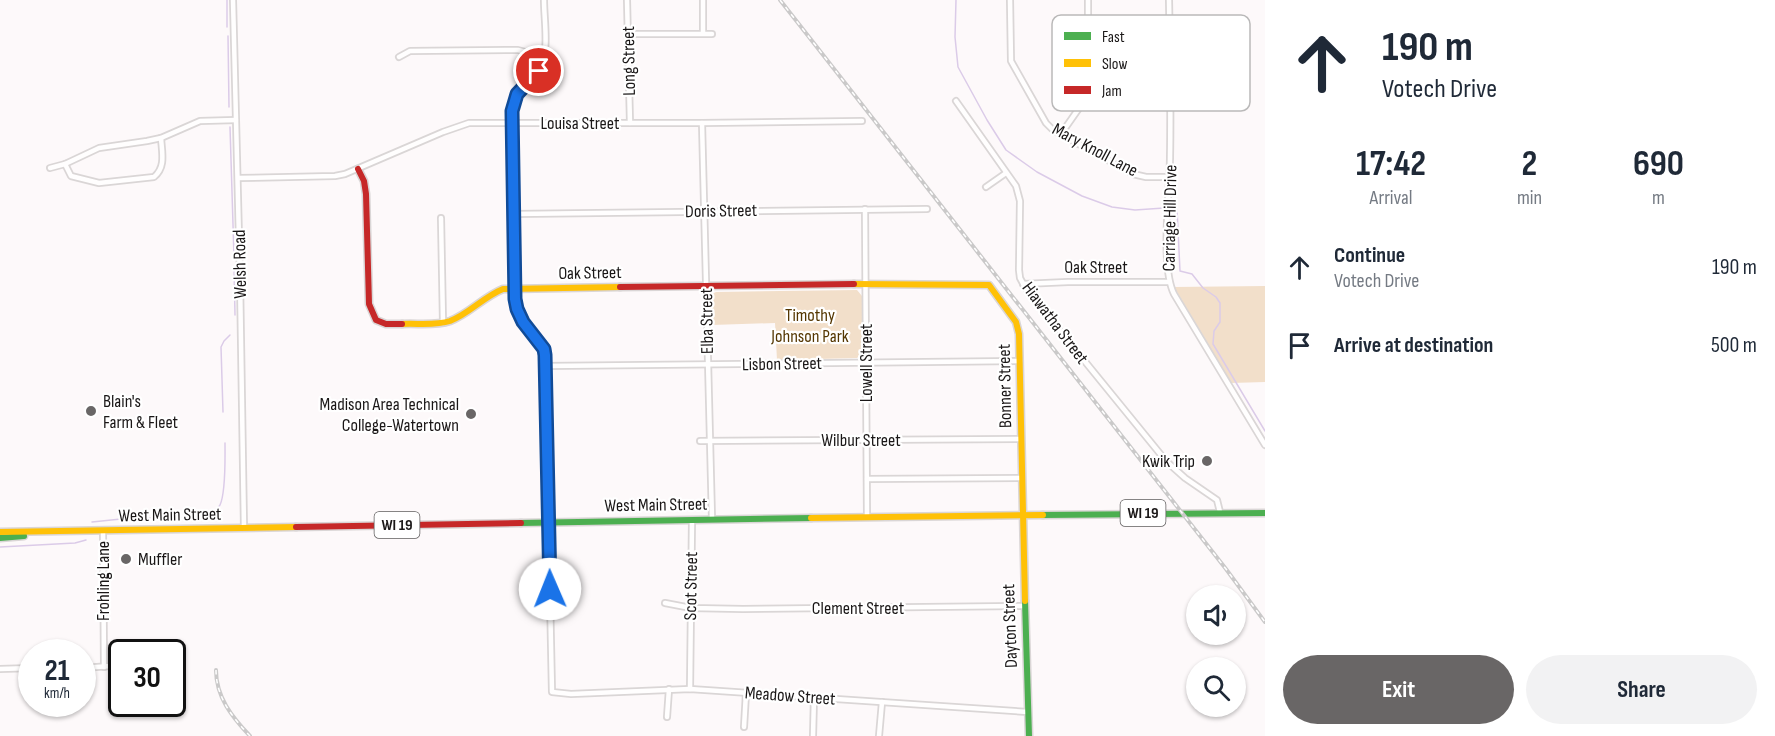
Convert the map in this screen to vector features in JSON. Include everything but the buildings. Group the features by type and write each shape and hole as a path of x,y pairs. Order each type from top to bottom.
{"main road":[{"name":"Oak Street","path":"358,169 364,181 366,194 370,310 376,320 386,324 443,323 458,319 496,291 503,289 970,284"},
{"name":"Bonner Street","path":"970,284 989,285 1016,322 1019,334 1022,515"},
{"name":"West Main Street","path":"0,532 712,519 1265,513"},
{"name":"Dayton Street","path":"1022,515 1029,736"},
{"name":"West Main Street","path":"0,538 47,532"}],"street":[{"name":"Welsh Road","path":"233,0 244,528"},
{"path":"544,0 544,57 535,77 517,94 512,111 512,123 515,299 519,315 544,349 550,522"},
{"name":"Long Street","path":"627,0 630,123"},
{"path":"703,0 703,33"},
{"name":"Mary Knoll Lane","path":"1010,0 1010,53 1013,67 1046,123 1133,174 1146,177 1170,177"},
{"name":"Carriage Hill Drive","path":"1169,0 1169,15"},
{"path":"628,34 712,33"},
{"path":"399,57 410,51 518,50 544,57"},
{"name":"Hiawatha Street","path":"956,101 1016,186 1020,201 1019,270 1023,284 1033,300 1146,438 1177,471 1217,500 1220,512"},
{"path":"1062,134 1077,111"},
{"name":"Carriage Hill Drive","path":"1170,111 1167,237 1169,282 1265,445"},
{"path":"50,168 108,146 161,138 200,121 236,120"},
{"name":"Louisa Street","path":"238,178 335,176 358,169 457,126 480,123 862,121"},
{"name":"Elba Street","path":"702,123 712,519"},
{"path":"65,164 71,176 99,183 154,177 160,172 163,163 161,138"},
{"path":"987,188 1006,173"},
{"name":"Lowell Street","path":"865,209 867,517"},
{"name":"Doris Street","path":"514,213 927,209"},
{"path":"441,218 443,323"},
{"name":"Oak Street","path":"1023,284 1169,282"},
{"name":"Lisbon Street","path":"545,366 1020,361"},
{"name":"Wilbur Street","path":"700,441 1021,439"},
{"path":"867,479 1022,478"},
{"name":"Scot Street","path":"690,689 692,520"},
{"name":"Meadow Street","path":"550,522 552,692 571,694 690,689 1028,712"},
{"name":"Frohling Lane","path":"103,531 104,667"},
{"name":"Clement Street","path":"664,603 692,608 743,609 1024,606"},
{"path":"96,667 108,666"},
{"path":"0,669 18,668"},
{"path":"667,717 669,689"},
{"path":"744,727 746,693"},
{"path":"813,736 814,697"},
{"path":"879,736 882,702"}],"green space":[{"path":"1265,286 1265,382 1231,383 1174,287"},
{"name":"Timothy Johnson Park","path":"857,290 862,296 862,353 857,358 777,360 775,323 712,325 711,297 716,292"}],"waterway":[{"path":"227,0 227,27"},
{"path":"956,0 955,37 958,67 1006,150 1037,172 1082,196 1112,207 1135,210 1164,208"},
{"path":"228,36 229,107"},
{"path":"230,127 234,257"},
{"path":"1172,209 1177,209 1180,271 1192,274 1203,288 1216,297 1220,303 1220,322 1214,331 1213,344 1265,431"},
{"path":"234,267 235,315"},
{"path":"223,412 221,347 230,335"},
{"path":"142,518 196,516 215,510 222,499 225,443"},
{"path":"92,522 121,519"},
{"path":"0,547 75,543 86,540"}],"railway":[{"path":"780,0 1226,569 1265,622"},
{"path":"216,670 219,689 226,706 250,736"}],"traffic: fast":[{"path":"1043,515 1265,513"},
{"path":"521,523 811,518"},
{"path":"0,538 24,536"},
{"path":"1025,601 1029,736"}],"traffic: slow":[{"path":"854,284 989,285 1016,322 1019,334 1025,601"},
{"path":"402,324 432,324 450,321 503,289 620,287"},
{"path":"811,518 1043,515"},
{"path":"0,532 296,527"}],"traffic: jam":[{"path":"358,169 364,181 366,194 369,304 376,320 386,324 402,324"},
{"path":"620,287 854,284"},
{"path":"296,527 521,523"}],"place":[{"name":"Blain's Farm & Fleet","path":"91,411"},
{"name":"Madison Area Technical College-Watertown","path":"471,414"},
{"name":"Kwik Trip","path":"1207,461"},
{"name":"Muffler","path":"126,559"}],"route":[{"path":"539,71 517,94 512,111 515,299 519,315 544,349 545,355 550,589"}]}
